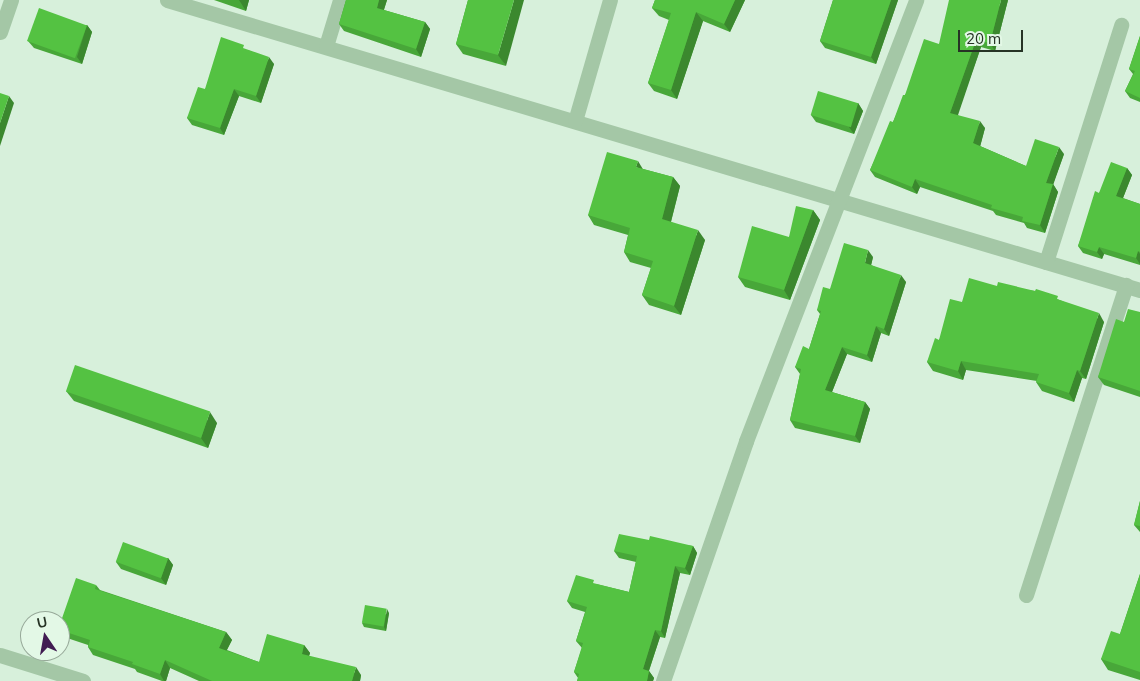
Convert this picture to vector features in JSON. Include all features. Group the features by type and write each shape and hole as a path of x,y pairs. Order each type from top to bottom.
{"street":[{"path":"0,32 11,0"},
{"path":"167,0 1133,287 1026,595"},
{"path":"326,46 340,0"},
{"path":"575,121 610,0"},
{"path":"663,681 746,441 916,0"},
{"path":"1046,262 1121,25"},
{"path":"0,655 83,681"}],"building":[{"path":"346,0 379,0 377,8 425,22 416,49 339,24"},
{"path":"468,0 514,0 498,55 456,44"},
{"path":"655,0 735,0 724,24 696,12 671,90 648,83 671,13 652,8"},
{"path":"833,0 891,0 871,57 820,41"},
{"path":"949,0 1001,0 990,43 976,40 950,113 980,121 973,143 1026,166 1035,139 1059,147 1046,183 1053,184 1040,225 1022,221 1023,217 991,208 992,205 915,179 912,187 870,170 890,121 893,122 903,95 905,95 924,39 939,44"},
{"path":"39,8 87,25 75,58 27,41"},
{"path":"1140,36 1140,98 1125,91 1135,71 1129,69"},
{"path":"221,37 244,45 243,48 269,57 256,96 234,89 220,128 187,118 198,87 205,89"},
{"path":"818,91 858,103 851,127 811,115"},
{"path":"0,93 9,96 0,123"},
{"path":"607,152 638,161 636,167 673,177 662,219 698,230 674,306 642,295 653,261 624,252 630,228 588,215"},
{"path":"1111,162 1127,168 1116,196 1140,204 1140,252 1138,251 1136,258 1099,247 1097,252 1078,246 1095,191 1099,193"},
{"path":"796,206 813,210 784,290 738,277 752,226 789,237"},
{"path":"844,243 868,250 865,263 901,275 884,329 876,326 867,355 842,347 825,390 865,402 855,436 790,420 801,369 795,367 803,346 809,349 821,311 817,310 823,287 830,289"},
{"path":"969,278 997,286 998,282 1035,291 1036,289 1058,296 1057,299 1099,313 1080,371 1077,370 1069,393 1036,382 1039,374 961,361 958,371 927,362 935,338 939,340 950,299 962,302"},
{"path":"1128,309 1140,312 1140,391 1098,377 1116,319 1124,322"},
{"path":"75,365 210,412 201,438 66,391"},
{"path":"1140,501 1140,526 1134,525"},
{"path":"619,534 649,540 650,536 693,546 685,568 675,566 661,631 655,630 643,669 649,671 647,681 577,681 579,674 574,672 583,643 576,641 587,607 567,601 576,575 594,580 593,583 629,592 637,556 614,551"},
{"path":"123,542 168,558 161,578 116,562"},
{"path":"1140,574 1140,672 1101,659 1111,631 1120,634"},
{"path":"76,578 96,585 95,589 226,632 219,648 259,662 267,634 304,645 302,654 356,667 352,681 212,681 165,660 160,674 132,664 133,662 88,647 90,640 70,633 70,611 65,611"},
{"path":"365,605 387,609 384,627 362,623"}]}
